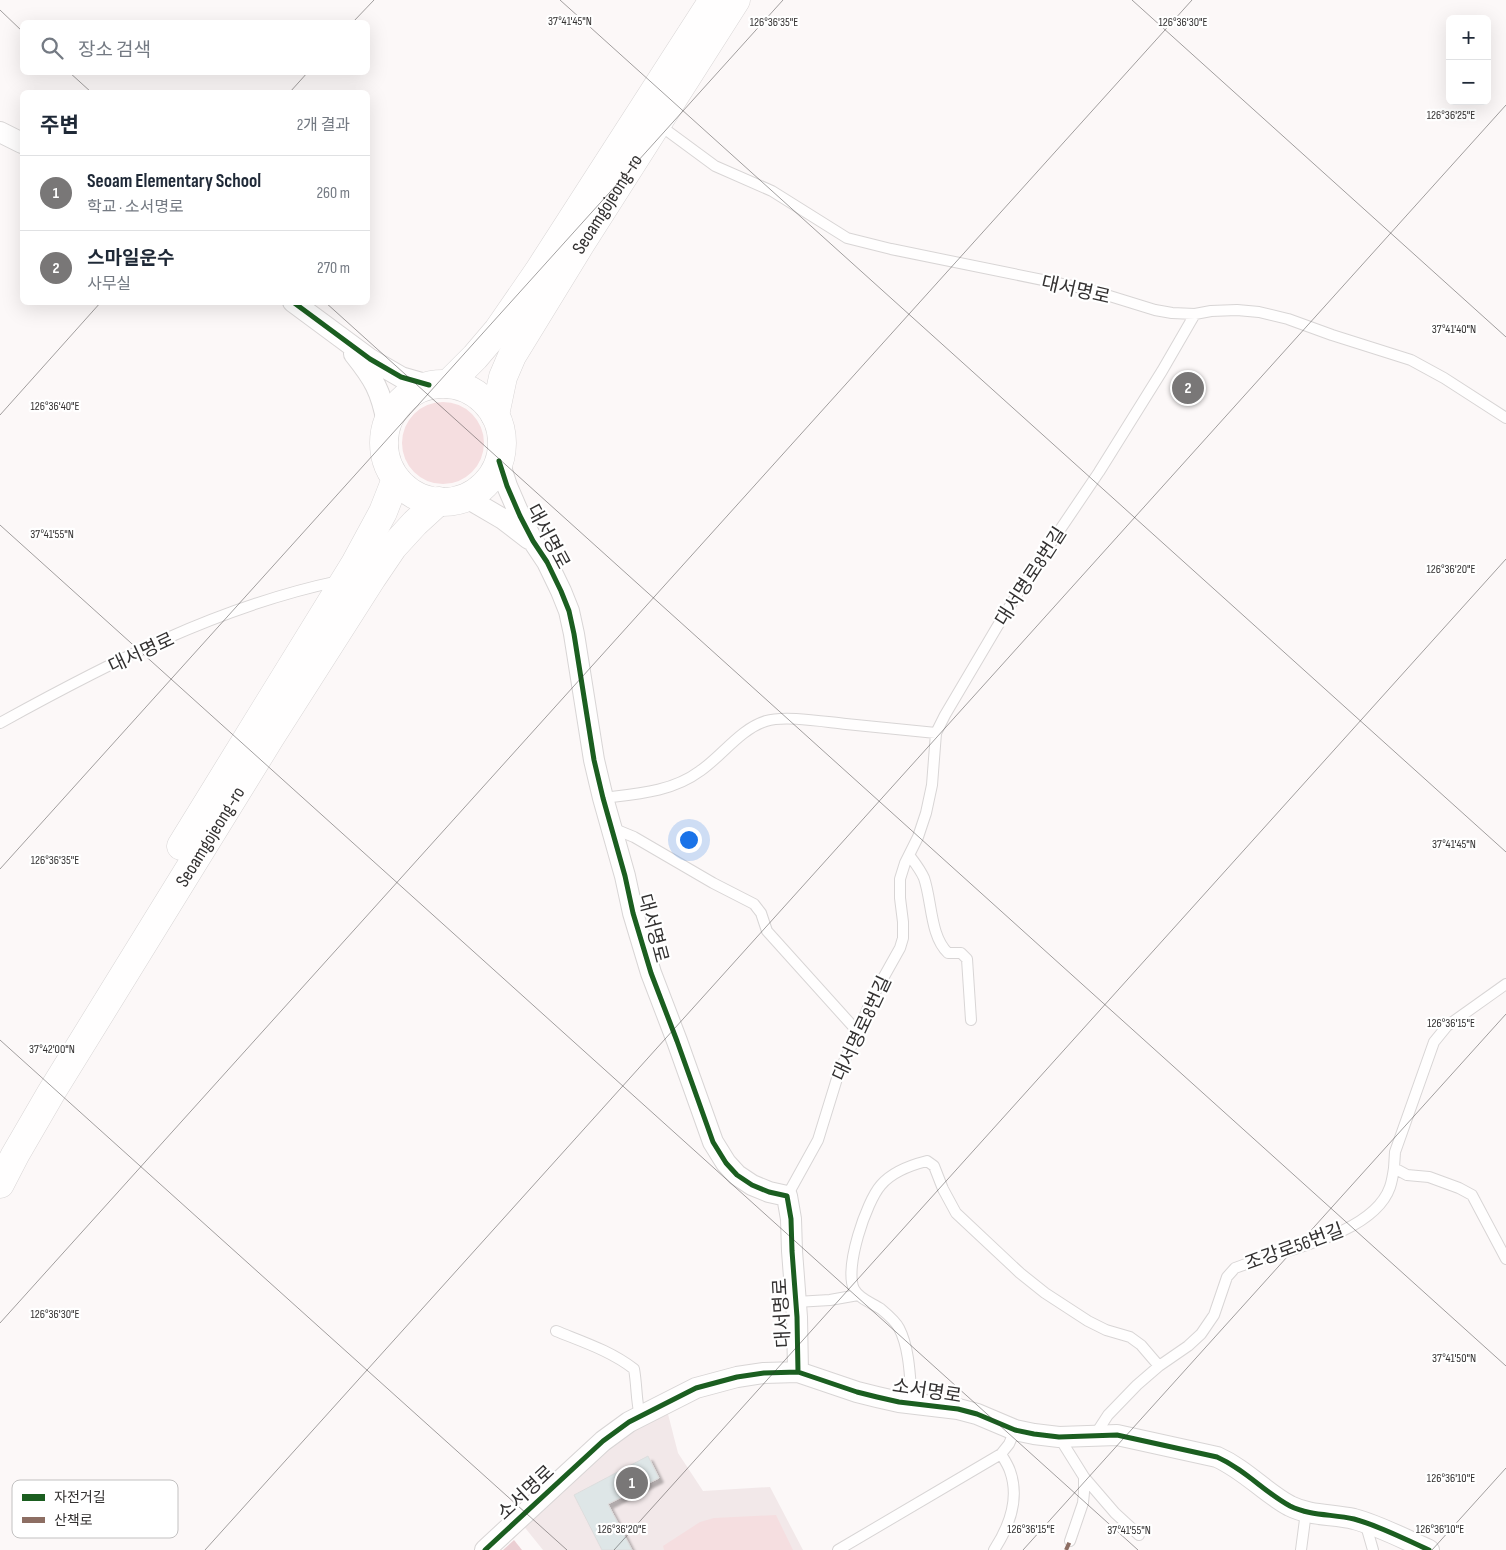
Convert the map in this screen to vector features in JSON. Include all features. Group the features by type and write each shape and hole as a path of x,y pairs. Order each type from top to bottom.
{"main road":[{"name":"Seoamgojeong-ro","path":"439,384 475,357 498,330 538,272 713,0"},
{"name":"Seoamgojeong-ro","path":"495,415 503,377 512,356 736,0"},
{"path":"439,384 467,389 484,399 495,415 502,433 502,453 496,471 483,487 467,498 448,502 428,501 410,492 396,479 387,462 384,442 387,423 397,406 411,393 439,384"},
{"name":"Seoamgojeong-ro","path":"0,1144 249,733 345,579 380,520 396,479"},
{"name":"Seoamgojeong-ro","path":"0,1184 51,1093 265,746 372,578 393,546 439,501"}],"street":[{"path":"0,132 20,142"},
{"path":"297,305 370,359 401,377 439,384"},
{"path":"342,339 369,373 379,390 387,423"},
{"name":"대서명로","path":"499,461 507,486 533,541 547,562 562,591 569,611 594,760 633,913 651,973 713,1142 726,1163 737,1175 752,1185 769,1192 787,1196 791,1219 798,1372"},
{"path":"467,498 503,519 533,541"},
{"name":"소서명로","path":"485,1550 603,1442 629,1422 696,1388 737,1377 764,1373 798,1372 857,1392 892,1400 958,1409 977,1414 1015,1430 1034,1434 1059,1437 1117,1435 1217,1457 1239,1468 1290,1506 1324,1516 1346,1517 1365,1522 1428,1550"}],"lane":[{"name":"대서명로","path":"657,124 715,166 772,191 847,238 891,249 1087,289 1172,313 1195,314 1237,310 1258,312 1288,319 1340,338 1411,360 1444,378 1506,418"},
{"name":"대서명로8번길","path":"787,1196 818,1140 839,1072 872,998 900,948 903,938 903,922 900,879 921,829 932,785 936,734 996,627 1099,472 1195,314"},
{"name":"대서명로","path":"0,724 154,644 235,610 298,590 345,579"},
{"path":"603,798 642,793 685,782 701,771 742,735 756,725 767,721 780,719 815,720 936,734"},
{"path":"611,828 634,837 713,883 754,904 761,914 767,931 858,1032"},
{"path":"909,855 919,867 925,881 941,946 948,953 961,953 967,959 971,1020"},
{"name":"조강로56번길","path":"1095,1435 1108,1415 1137,1385 1202,1334 1214,1315 1227,1277 1235,1268 1317,1242 1374,1212 1390,1188 1395,1152 1434,1042 1447,1026 1506,984"},
{"path":"796,1302 830,1300 858,1295 852,1280 852,1254 870,1199 881,1184 898,1172 927,1161 934,1166 956,1213 1020,1273 1045,1294 1088,1320 1106,1330 1130,1337 1141,1345 1159,1366"},
{"path":"1394,1168 1407,1175 1429,1177 1472,1195 1506,1259"},
{"name":"소서명로","path":"858,1295 881,1309 898,1326 904,1340 912,1403"},
{"path":"556,1332 596,1347 625,1362 634,1369 636,1402 640,1416"},
{"path":"838,1550 1001,1454 1009,1444 1015,1430"},
{"path":"1059,1437 1084,1477 1115,1513 1139,1535"},
{"path":"994,1550 1002,1538 1012,1515 1015,1495 1010,1472 1001,1454"},
{"path":"1070,1541 1082,1504 1084,1477"},
{"path":"1301,1550 1306,1512"},
{"path":"1365,1522 1373,1550"}],"shaded area":[{"path":"435,402 451,402 466,409 477,420 484,435 481,459 472,472 451,484 435,484 420,477 409,466 402,451 402,435 409,420 420,409"},
{"path":"668,1414 678,1453 703,1491 770,1487 803,1550 543,1550 522,1524 572,1478 628,1434"},
{"path":"776,1515 793,1550 664,1550 663,1546 700,1522 714,1518"},
{"path":"514,1540 522,1550 503,1550"}],"building":[{"path":"648,1456 659,1478 608,1504 632,1550 602,1550 574,1495"}],"marked path":[{"path":"1066,1550 1070,1541"}],"cycle path":[{"path":"297,305 370,359 401,377 429,385"},
{"path":"499,461 520,516 547,562 569,611 594,760 633,913 651,973 713,1142 726,1163 737,1175 752,1185 769,1192 787,1196 791,1219 797,1317 798,1372"},
{"path":"485,1550 603,1441 629,1422 696,1388 737,1377 764,1373 798,1372 877,1397 899,1402 958,1409 977,1414 1015,1430 1034,1434 1059,1437 1117,1435 1217,1457 1237,1468 1290,1506 1305,1512 1346,1517 1364,1522 1429,1550"}],"place":[{"name":"스마일운수","path":"1188,388"},
{"name":"Seoam Elementary School","path":"632,1483"}]}
